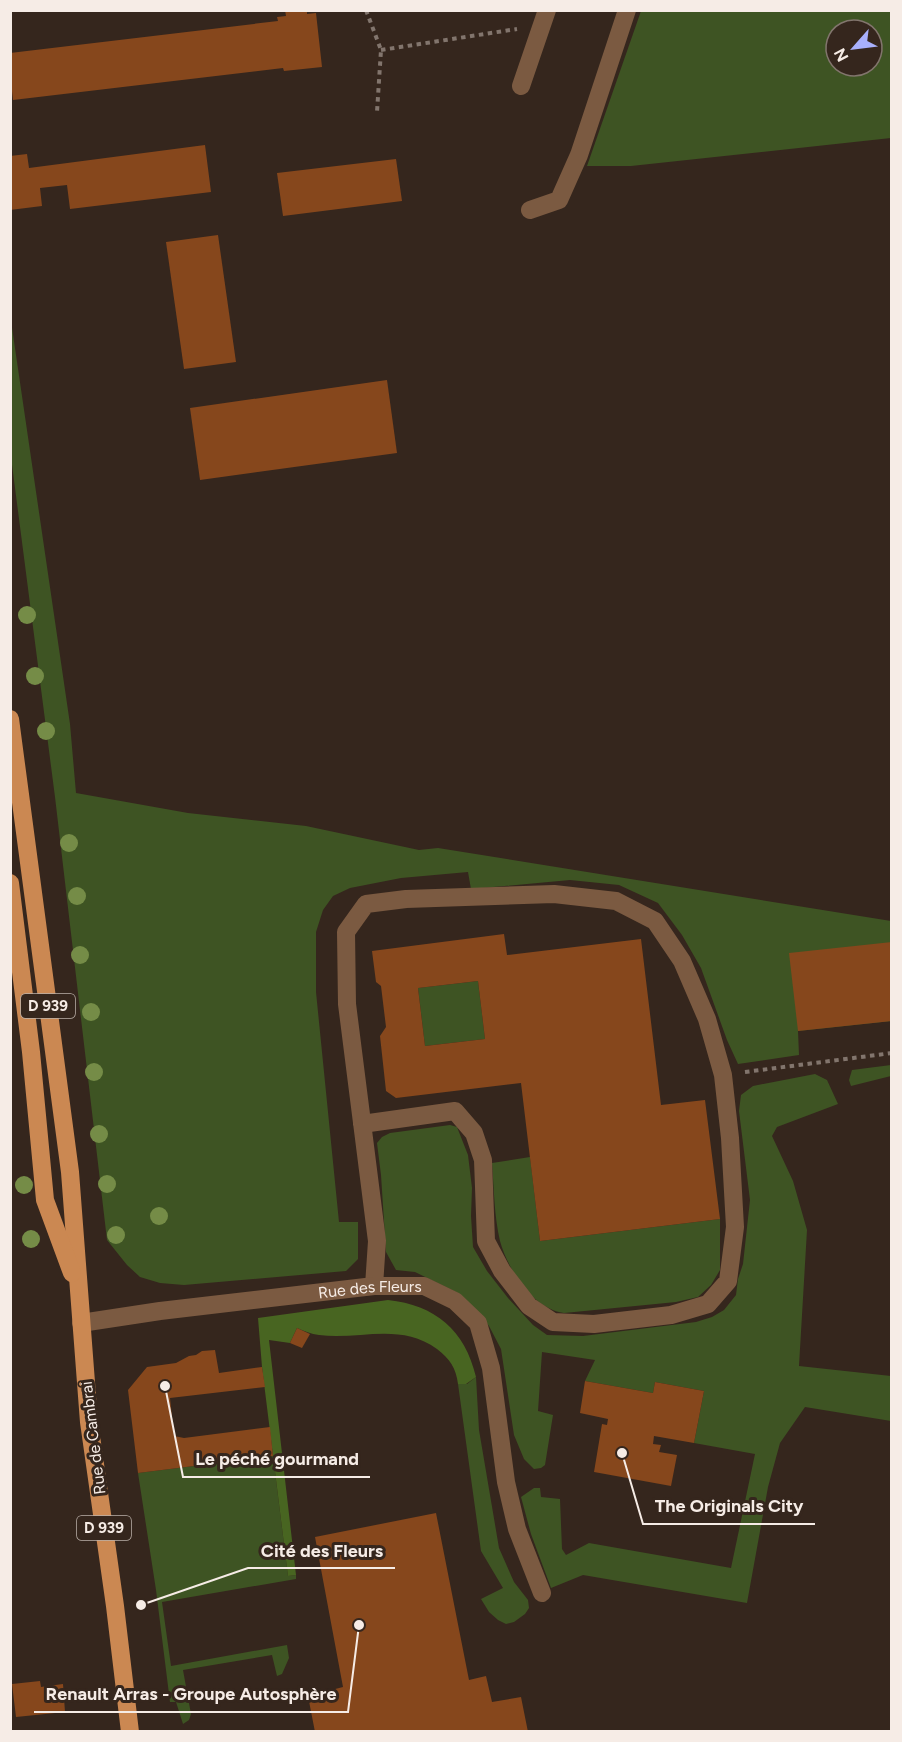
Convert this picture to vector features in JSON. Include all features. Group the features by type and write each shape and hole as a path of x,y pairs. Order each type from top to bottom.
{"main road":[{"name":"D 939","path":"10,719 70,1172 81,1323"},
{"name":"D 939","path":"10,883 30,1040 45,1200 80,1294"},
{"name":"Rue de Cambrai","path":"81,1323 89,1422 130,1731"}],"street":[{"path":"530,210 559,200 579,155 627,10"},
{"path":"521,86 545,18"},
{"path":"362,1124 455,1111 474,1133 483,1160 486,1241 502,1271 529,1306 553,1322 594,1324 671,1315 708,1304 728,1281 735,1227 730,1138 723,1075 706,1019 682,961 655,921 616,901 554,894 406,900 366,904 346,932 347,1004 362,1124 377,1241 374,1286"},
{"name":"Rue des Fleurs","path":"81,1323 159,1311 374,1286 424,1286 455,1300 478,1323 491,1368 506,1482 517,1529 542,1593"}],"path":[{"path":"366,10 381,50 377,112"},
{"path":"381,50 545,18"},
{"path":"723,1075 891,1053"}],"green space":[{"path":"641,11 891,11 891,138 631,166 587,166"},
{"path":"10,314 70,724 76,793 188,813 306,826 419,850 438,848 891,921 891,1021 798,1031 799,1055 738,1064 701,968 682,935 658,903 619,885 570,880 471,889 468,872 401,878 350,888 333,896 323,910 316,932 316,992 339,1222 358,1222 358,1259 346,1271 184,1285 160,1283 140,1277 107,1240 55,797 11,457"},
{"path":"478,981 485,1039 425,1046 418,988"},
{"path":"891,1065 891,1076 851,1086 849,1080 852,1070"},
{"path":"815,1074 827,1080 838,1104 777,1127 772,1136 793,1181 807,1230 799,1366 891,1376 891,1421 805,1407 780,1443 768,1487 747,1603 583,1575 551,1588 531,1534 521,1497 534,1488 540,1488 541,1497 560,1499 562,1549 566,1555 589,1543 731,1568 755,1454 694,1443 704,1391 655,1382 653,1393 585,1381 595,1360 542,1352 538,1411 553,1415 545,1465 534,1469 524,1459 514,1435 501,1349 489,1326 456,1292 415,1272 396,1270 386,1252 377,1143 390,1133 450,1125 457,1127 468,1155 472,1188 473,1247 487,1271 508,1298 533,1325 547,1335 583,1336 696,1322 724,1310 736,1295 743,1264 750,1200 739,1111 741,1095 753,1086"},
{"path":"530,1157 540,1241 720,1219 720,1270 711,1285 698,1297 676,1302 564,1313 542,1304 523,1286 509,1264 500,1241 494,1202 492,1163"},
{"path":"388,1300 420,1308 446,1323 464,1346 476,1377 466,1384 458,1384 452,1364 445,1356 423,1341 409,1336 394,1334 319,1335 297,1328 290,1343 269,1340 296,1575 288,1576 258,1318"},
{"path":"476,1377 479,1430 499,1548 514,1582 528,1600 529,1608 514,1622 506,1624 489,1612 481,1599 503,1588 481,1551 458,1384 467,1384"},
{"path":"273,1456 288,1576 296,1575 296,1579 162,1602 171,1666 287,1645 289,1658 282,1674 277,1676 272,1655 183,1670 191,1714 189,1720 183,1724 176,1702 170,1702 138,1473"}],"building":[{"path":"285,10 307,10 307,14 316,13 322,67 284,71 283,68 13,100 10,53 278,21 277,17 286,16"},
{"path":"205,145 211,192 70,209 67,185 40,188 42,206 10,210 10,156 27,154 29,168"},
{"path":"396,159 402,201 283,216 277,173"},
{"path":"218,235 236,362 184,369 166,242"},
{"path":"387,380 397,453 200,480 190,408"},
{"path":"504,934 507,955 641,939 661,1105 705,1100 720,1219 540,1241 521,1083 396,1098 386,1091 380,1036 386,1027 381,986 376,982 372,951","holes":["478,981 485,1039 425,1046 418,988"]},
{"path":"892,942 892,1021 798,1031 789,953"},
{"path":"297,1328 310,1334 302,1348 290,1343"},
{"path":"215,1350 219,1373 262,1367 265,1387 170,1398 174,1436 184,1438 270,1427 273,1456 138,1473 128,1390 147,1367 176,1363 202,1351"},
{"path":"585,1381 653,1393 655,1382 704,1391 694,1443 654,1436 653,1444 661,1445 659,1452 677,1455 671,1486 594,1472 602,1424 607,1425 608,1419 580,1413"},
{"path":"436,1513 469,1680 486,1676 492,1702 521,1697 528,1732 315,1732 308,1696 343,1687 315,1537"},
{"path":"40,1681 41,1687 63,1684 65,1712 16,1717 12,1684"}],"place":[{"name":"Le péché gourmand","path":"165,1386"},
{"name":"The Originals City","path":"622,1453"},
{"name":"Cité des Fleurs","path":"141,1605"},
{"name":"Renault Arras - Groupe Autosphère","path":"359,1625"}]}
